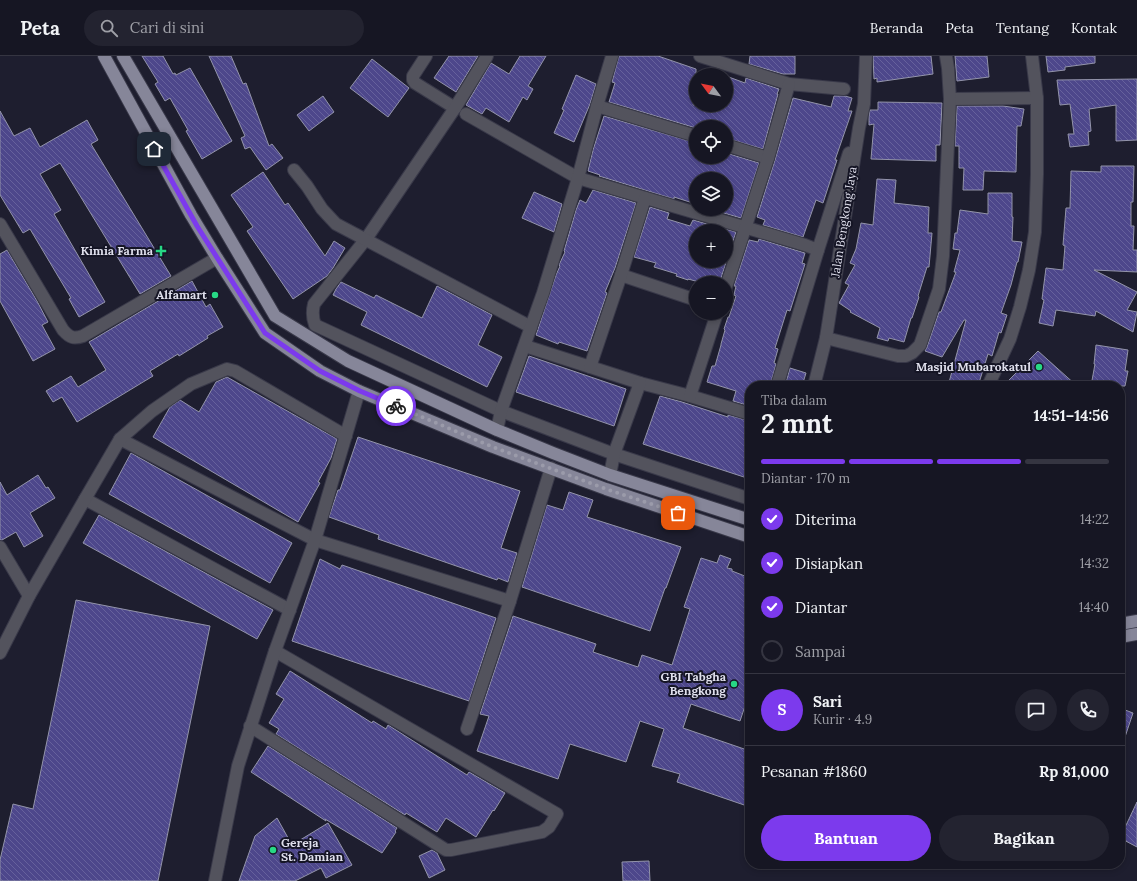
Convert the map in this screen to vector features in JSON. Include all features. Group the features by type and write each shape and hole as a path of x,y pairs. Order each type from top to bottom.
{"main road":[{"path":"104,56 191,215 265,333 320,371 360,391 493,447 606,489 745,535"},
{"path":"123,56 275,316 348,362 497,430 553,454 610,475 745,518"},
{"path":"1125,623 1137,621"},
{"path":"1125,636 1137,634"}],"street":[{"path":"426,56 413,76 413,80 415,83 455,108"},
{"path":"487,56 455,108 366,239 314,304 312,312 313,320 316,325 500,411 614,454 745,497"},
{"path":"497,430 500,411 543,293 578,178 612,56"},
{"path":"700,56 789,84 844,89"},
{"name":"Jalan Bengkong Jaya","path":"815,381 826,338 864,104 866,56"},
{"path":"826,338 898,356 906,356 912,353 920,345 939,289 943,256 950,98 946,56"},
{"path":"990,381 1010,339 1020,307 1035,232 1037,98 1032,56"},
{"path":"730,276 768,158 789,84"},
{"path":"950,98 1037,98"},
{"path":"597,106 689,134"},
{"path":"466,114 578,178 746,227 818,250"},
{"path":"779,381 845,165 859,128"},
{"path":"733,147 768,158"},
{"path":"294,170 307,186 322,209 336,224 531,327"},
{"path":"590,367 645,198"},
{"path":"0,224 63,330 68,335 76,338 83,336 217,258"},
{"path":"621,275 689,298"},
{"path":"690,396 715,320"},
{"path":"348,362 356,344"},
{"path":"524,346 640,383 745,412"},
{"path":"0,653 29,596 120,439 152,411 191,384 228,370 235,371 346,436"},
{"path":"610,475 614,454 640,383"},
{"path":"215,881 238,766 275,651 315,540 360,391"},
{"path":"120,439 315,540 510,601"},
{"path":"467,729 510,601 551,468"},
{"path":"85,499 290,610"},
{"path":"0,547 29,596"},
{"path":"250,726 446,850 542,832 549,827 557,814 275,651"}],"building":[{"path":"142,56 163,56 173,74 175,73 176,75 190,68 232,141 202,159 170,98 165,101 155,84 158,82"},
{"path":"209,56 231,56 243,84 246,83 269,146 272,144 283,158 266,170 250,147 245,149 241,138 245,136"},
{"path":"449,56 478,56 456,92 434,78"},
{"path":"520,56 546,56 528,86 533,89 527,100 523,97 509,122 486,108 482,114 466,105 491,63 509,74"},
{"path":"619,56 658,56 693,68 689,68 689,112 733,112 733,79 745,83 746,78 779,89 763,149 733,140 733,120 689,120 689,126 609,102 615,83 612,82"},
{"path":"750,56 795,56 795,74 783,74 749,64"},
{"path":"873,56 931,56 933,74 877,82 877,78 874,79"},
{"path":"955,56 987,56 989,77 957,81"},
{"path":"1046,56 1095,56 1095,63 1065,67 1065,70 1048,72"},
{"path":"372,59 409,88 388,117 350,88"},
{"path":"576,75 596,84 590,104 574,142 554,133"},
{"path":"1137,79 1137,140 1116,141 1116,105 1089,109 1091,131 1088,132 1089,145 1070,147 1068,134 1074,134 1070,104 1060,105 1057,80"},
{"path":"323,96 334,112 309,131 297,115"},
{"path":"834,96 845,96 852,98 848,111 852,111 835,160 837,160 823,203 816,200 803,237 763,225 765,220 757,217 793,98 831,107"},
{"path":"878,102 942,103 940,145 936,145 936,161 871,159 874,124 869,125 869,116 870,110 878,110"},
{"path":"957,106 1003,106 1024,109 1021,126 1017,126 1016,172 984,171 983,190 963,190 964,168 959,168 959,146 955,146"},
{"path":"0,111 14,136 30,128 40,147 87,120 98,140 91,144 171,276 140,294 60,163 40,174 61,210 54,214 105,302 79,317 69,299 71,298 30,229 23,233 0,195"},
{"path":"604,116 689,141 689,164 733,164 733,155 759,163 741,218 733,216 733,172 689,172 689,202 674,197 674,199 599,176 600,175 588,171"},
{"path":"1101,166 1134,166 1131,226 1134,226 1133,250 1137,250 1137,272 1094,270 1137,292 1127,310 1137,312 1133,332 1096,311 1095,316 1056,310 1053,326 1039,323 1044,300 1042,299 1046,268 1063,270 1065,246 1063,245 1066,208 1070,208 1071,171 1101,172"},
{"path":"263,172 285,205 288,203 325,256 334,241 345,248 327,276 293,299 247,231 253,227 231,195"},
{"path":"877,179 896,180 894,203 929,207 928,233 932,233 929,267 927,267 904,342 889,338 888,341 877,338 880,328 850,312 851,311 839,303 849,285 845,283 855,265 850,263 856,249 861,223 873,225"},
{"path":"593,190 636,203 615,268 605,292 607,293 587,351 559,342 558,344 536,335 560,266 559,265 565,252 564,251 576,210 580,200 586,203"},
{"path":"534,192 562,204 554,232 522,218"},
{"path":"988,193 1012,193 1012,241 1022,242 1018,262 1001,313 1007,315 1001,333 999,332 992,356 988,354 980,381 949,381 966,320 964,320 942,357 925,351 939,312 941,312 956,272 954,272 960,250 953,249 960,210 988,214"},
{"path":"650,207 669,213 667,219 689,226 689,268 724,268 722,276 689,276 688,280 676,276 677,274 654,267 656,263 634,257"},
{"path":"693,220 707,224 691,224"},
{"path":"733,231 736,232 733,241"},
{"path":"759,239 805,253 802,263 805,264 790,311 787,310 775,348 778,349 771,381 745,381 745,405 733,401 736,391 707,382 712,366 715,366 727,320 733,320 733,305 736,296 734,295 736,286 734,286 749,240 758,242"},
{"path":"7,250 48,322 42,325 55,349 33,361 0,301 0,254"},
{"path":"192,281 206,307 210,304 223,327 207,336 208,338 179,356 178,354 150,371 153,376 77,422 62,397 53,402 46,391 71,376 78,387 106,370 89,342"},
{"path":"341,282 374,298 376,295 422,318 437,286 492,315 478,345 502,357 487,387 361,325 367,312 333,295"},
{"path":"1096,345 1128,350 1125,371 1128,371 1125,386 1125,381 1092,381"},
{"name":"Masjid Mubarokatul","path":"1038,351 1071,381 1008,381"},
{"path":"529,356 626,389 614,426 516,392"},
{"path":"790,368 806,373 804,381 786,381"},
{"path":"227,377 337,439 331,458 318,482 320,483 298,522 153,437 170,407 180,400 199,412 216,382"},
{"path":"660,396 728,417 728,415 745,420 745,477 643,444"},
{"path":"358,437 520,491 501,548 517,553 508,582 498,578 497,580 378,539 379,535 329,517"},
{"path":"131,453 292,543 270,583 109,494"},
{"path":"38,475 46,488 48,487 55,498 30,513 43,536 24,547 16,532 0,540 0,482 7,495"},
{"path":"569,492 593,500 587,517 681,547 650,631 522,587 547,505 563,510"},
{"path":"99,515 273,610 257,639 83,543"},
{"path":"720,555 731,559 727,568 745,576 745,706 740,721 691,704 683,728 745,749 745,805 677,782 680,774 652,766 664,729 640,721 626,762 570,744 558,779 477,751 489,716 480,714 513,616 596,644 593,652 638,667 642,655 672,665 690,609 684,607 701,558 717,563"},
{"path":"320,559 340,569 342,565 496,618 469,701 292,641"},
{"path":"76,600 210,626 158,881 0,881 0,860 13,804 33,809"},
{"path":"290,671 372,723 373,721 386,729 388,725 467,775 469,772 505,793 476,837 446,818 437,832 406,813 405,815 276,734 279,729 269,723 284,699 276,694"},
{"path":"1125,710 1133,713 1125,737"},
{"path":"268,746 397,828 395,831 396,832 382,853 325,819 326,821 251,772"},
{"path":"1137,802 1137,847 1125,841 1125,827"},
{"name":"Gereja St. Damian","path":"277,818 292,845 328,823 352,865 326,878 321,868 295,881 239,881 255,836"},
{"path":"432,850 437,853 445,870 429,878 419,856"},
{"path":"649,861 650,881 623,881 622,862"}],"way so far":[{"path":"396,406 493,447 606,489 678,513"}],"place":[{"name":"Kimia Farma","path":"161,251"},
{"name":"Alfamart","path":"215,295"},
{"name":"Masjid Mubarokatul","path":"1039,367"},
{"name":"GBI Tabgha Bengkong","path":"734,684"},
{"name":"Gereja St. Damian","path":"273,850"}],"route":[{"path":"154,149 197,226 265,333 320,371 360,391 396,406"}]}
